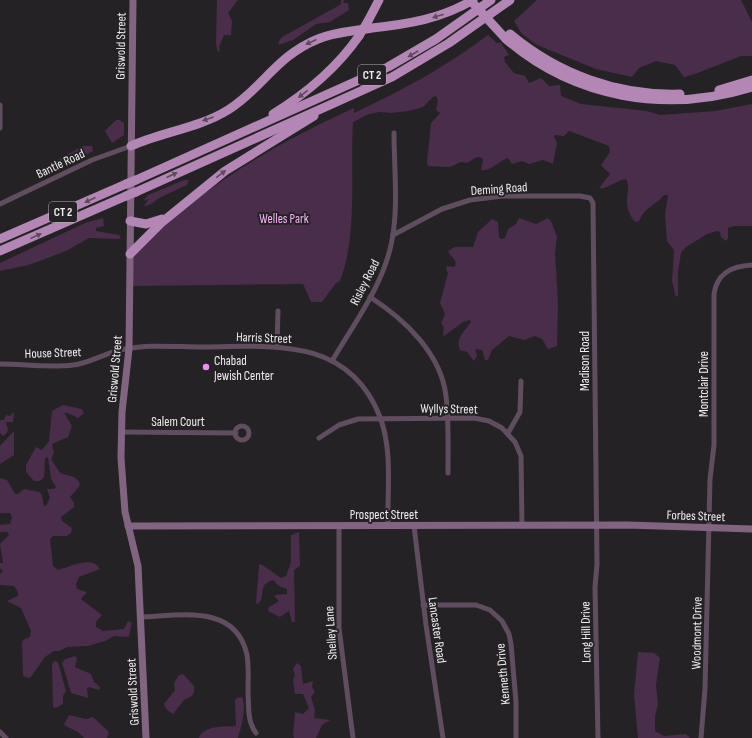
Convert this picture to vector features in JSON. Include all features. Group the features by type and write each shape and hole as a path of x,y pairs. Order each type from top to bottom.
{"highway":[{"path":"242,133 311,88 336,65 359,36 379,0"},
{"path":"470,0 525,54 556,73 590,87 616,95 651,100 684,100 720,96 752,87"},
{"path":"131,146 212,118 228,110 285,58 311,42 338,33 422,21 451,11 473,0"},
{"path":"478,0 508,36 533,52 570,72 594,82 627,90 662,94 688,94 718,90 752,80"},
{"name":"CT 2","path":"0,239 242,133 400,61 442,36 492,0"},
{"name":"CT 2","path":"0,251 382,82 416,64 470,29 510,0"},
{"path":"130,254 146,236 168,216 237,163 304,123 322,108"},
{"path":"130,221 146,224 168,216"}],"main road":[{"name":"Griswold Street","path":"133,0 129,348 121,432 123,496 128,526 137,561 146,738"},
{"name":"Prospect Street","path":"128,526 640,526"},
{"name":"Forbes Street","path":"640,526 752,529"}],"street":[{"path":"0,105 0,128"},
{"name":"Risley Road","path":"332,361 370,297 387,263 393,234 394,133"},
{"name":"Bantle Road","path":"0,204 92,160 131,146"},
{"name":"Deming Road","path":"393,234 442,209 475,199 503,196 580,196 590,198"},
{"name":"Madison Road","path":"590,198 594,209 597,525"},
{"name":"Montclair Drive","path":"709,528 710,479 714,445 714,290 719,278 728,270 736,266 752,265"},
{"path":"370,297 406,325 432,357 440,372 445,387 448,472"},
{"path":"277,346 278,311"},
{"name":"Harris Street","path":"129,348 277,346 305,350 332,361 346,371 359,384 373,404 380,418 387,450 388,526"},
{"name":"House Street","path":"0,364 73,365 90,362 113,352 129,348"},
{"path":"508,433 520,412 521,381"},
{"name":"Wyllys Street","path":"319,438 348,421 363,418 484,419 498,425 508,433 518,446 521,461 522,526"},
{"name":"Salem Court","path":"121,432 236,433"},
{"name":"Long Hill Drive","path":"597,525 597,564 595,587 598,738"},
{"name":"Shelley Lane","path":"339,526 339,628 353,738"},
{"name":"Lancaster Road","path":"414,526 423,605 443,738"},
{"name":"Woodmont Drive","path":"701,738 705,689 709,528"},
{"name":"Kenneth Drive","path":"423,605 476,605 490,610 502,620 507,629 511,644 516,702 516,738"},
{"path":"140,617 205,615 222,621 232,628 240,637 247,654 249,716 256,733"},
{"path":"0,732 6,738"}],"green space":[{"path":"217,0 238,0 228,13 232,21 231,35 224,35 219,47 220,51 218,52 216,44"},
{"path":"341,0 344,0 343,3 348,3 349,10 330,22 316,24 293,40 278,45 282,37 338,6 341,4"},
{"path":"537,0 741,0 752,22 752,56 741,56 684,77 675,65 656,61 639,68 632,77 596,69 537,45 522,34 514,21"},
{"name":"Welles Park","path":"488,35 497,43 501,43 509,55 504,57 505,62 514,73 525,76 529,83 541,78 549,86 560,85 561,96 581,104 647,111 660,115 715,111 752,104 752,226 734,226 728,228 728,238 726,241 721,237 720,232 717,231 707,234 686,247 681,253 678,272 678,295 676,297 672,281 674,250 667,241 665,214 668,195 664,195 644,212 639,221 635,222 628,209 628,183 626,179 605,188 599,188 610,174 601,165 610,152 609,146 569,131 564,136 555,135 554,137 557,143 553,164 543,160 529,164 522,161 512,164 508,158 491,168 481,170 483,159 477,157 467,163 461,162 450,167 428,166 427,162 431,123 440,113 436,110 438,100 436,96 423,107 409,111 391,113 379,112 369,114 353,122 352,203 346,263 340,281 336,283 322,302 311,302 303,284 132,286 133,255 157,232 209,190 236,171 324,122 354,108 354,113 389,96 456,57"},
{"path":"116,120 120,120 124,123 124,135 112,143 105,131"},
{"path":"83,146 92,146 93,151 42,178 38,177 39,170"},
{"path":"184,180 189,180 187,185 161,197 149,205 144,206 149,199 143,201 148,195"},
{"path":"103,218 104,226 96,228 96,231 119,235 121,238 89,238 66,251 29,265 0,271 0,263 85,223"},
{"path":"519,218 536,224 548,218 551,221 557,237 555,253 558,303 557,346 548,349 542,339 535,336 524,340 509,336 492,350 488,360 485,360 482,350 475,349 477,356 474,361 467,352 460,350 459,346 460,338 471,322 470,320 463,322 444,336 443,334 444,328 441,323 445,314 440,303 448,273 446,269 447,266 454,267 455,265 455,260 448,251 455,247 473,247 478,232 492,219 498,222 499,237 501,239 505,238 508,229 516,224"},
{"path":"63,405 82,409 84,413 78,418 68,413 64,413 72,426 68,437 52,444 54,453 51,459 60,473 74,477 80,484 70,497 74,503 74,507 61,517 62,521 72,528 71,533 67,536 53,536 50,539 53,566 58,570 86,562 96,565 100,569 79,577 76,584 77,589 87,592 81,599 102,615 96,622 96,627 103,631 124,629 128,621 132,623 129,636 127,637 114,636 105,641 88,646 67,647 59,651 54,651 45,657 30,678 23,675 22,643 23,640 30,637 31,631 21,608 7,601 18,596 18,592 14,586 0,585 0,574 3,571 0,568 0,563 3,563 0,544 9,535 7,532 0,532 0,525 10,524 12,517 10,513 0,513 0,478 7,480 15,494 18,494 24,489 40,492 44,506 46,506 50,498 47,489 54,489 56,487 51,479 48,457 45,458 44,477 40,481 34,481 26,472 26,465 36,447 42,450 49,441 52,411"},
{"path":"14,412 13,422 6,422 8,430 3,436 0,433 0,420 4,420 6,415 10,416"},
{"path":"14,431 14,455 0,464 0,446"},
{"path":"299,532 300,566 294,570 295,622 292,622 289,611 280,617 268,611 269,607 279,601 275,595 287,594 287,589 279,586 273,580 265,585 263,588 261,601 258,604 256,603 259,565 261,564 281,578 286,576 291,562 291,535"},
{"path":"638,652 654,653 660,658 656,685 658,704 655,716 655,731 664,736 686,734 690,738 638,738 634,694"},
{"path":"75,656 77,658 75,667 91,674 94,682 100,687 99,690 89,687 87,688 88,698 71,693 62,663 65,659"},
{"path":"54,661 58,662 66,691 63,696 63,704 56,708 53,707 52,665"},
{"path":"297,663 301,666 303,684 313,681 312,687 315,692 311,697 315,710 314,718 330,720 322,725 316,738 294,738 293,735 295,712 303,714 309,708 303,694 295,694 293,680 295,675 293,669"},
{"path":"183,674 194,686 194,692 192,696 184,700 173,714 166,709 164,704 175,690 174,683 179,675"},
{"path":"242,697 244,712 238,738 199,738 201,734 210,729 236,726 235,700"},
{"path":"69,715 86,719 93,717 109,732 107,738 84,738 78,732 64,725"}],"place":[{"name":"Chabad Jewish Center","path":"206,367"}]}
